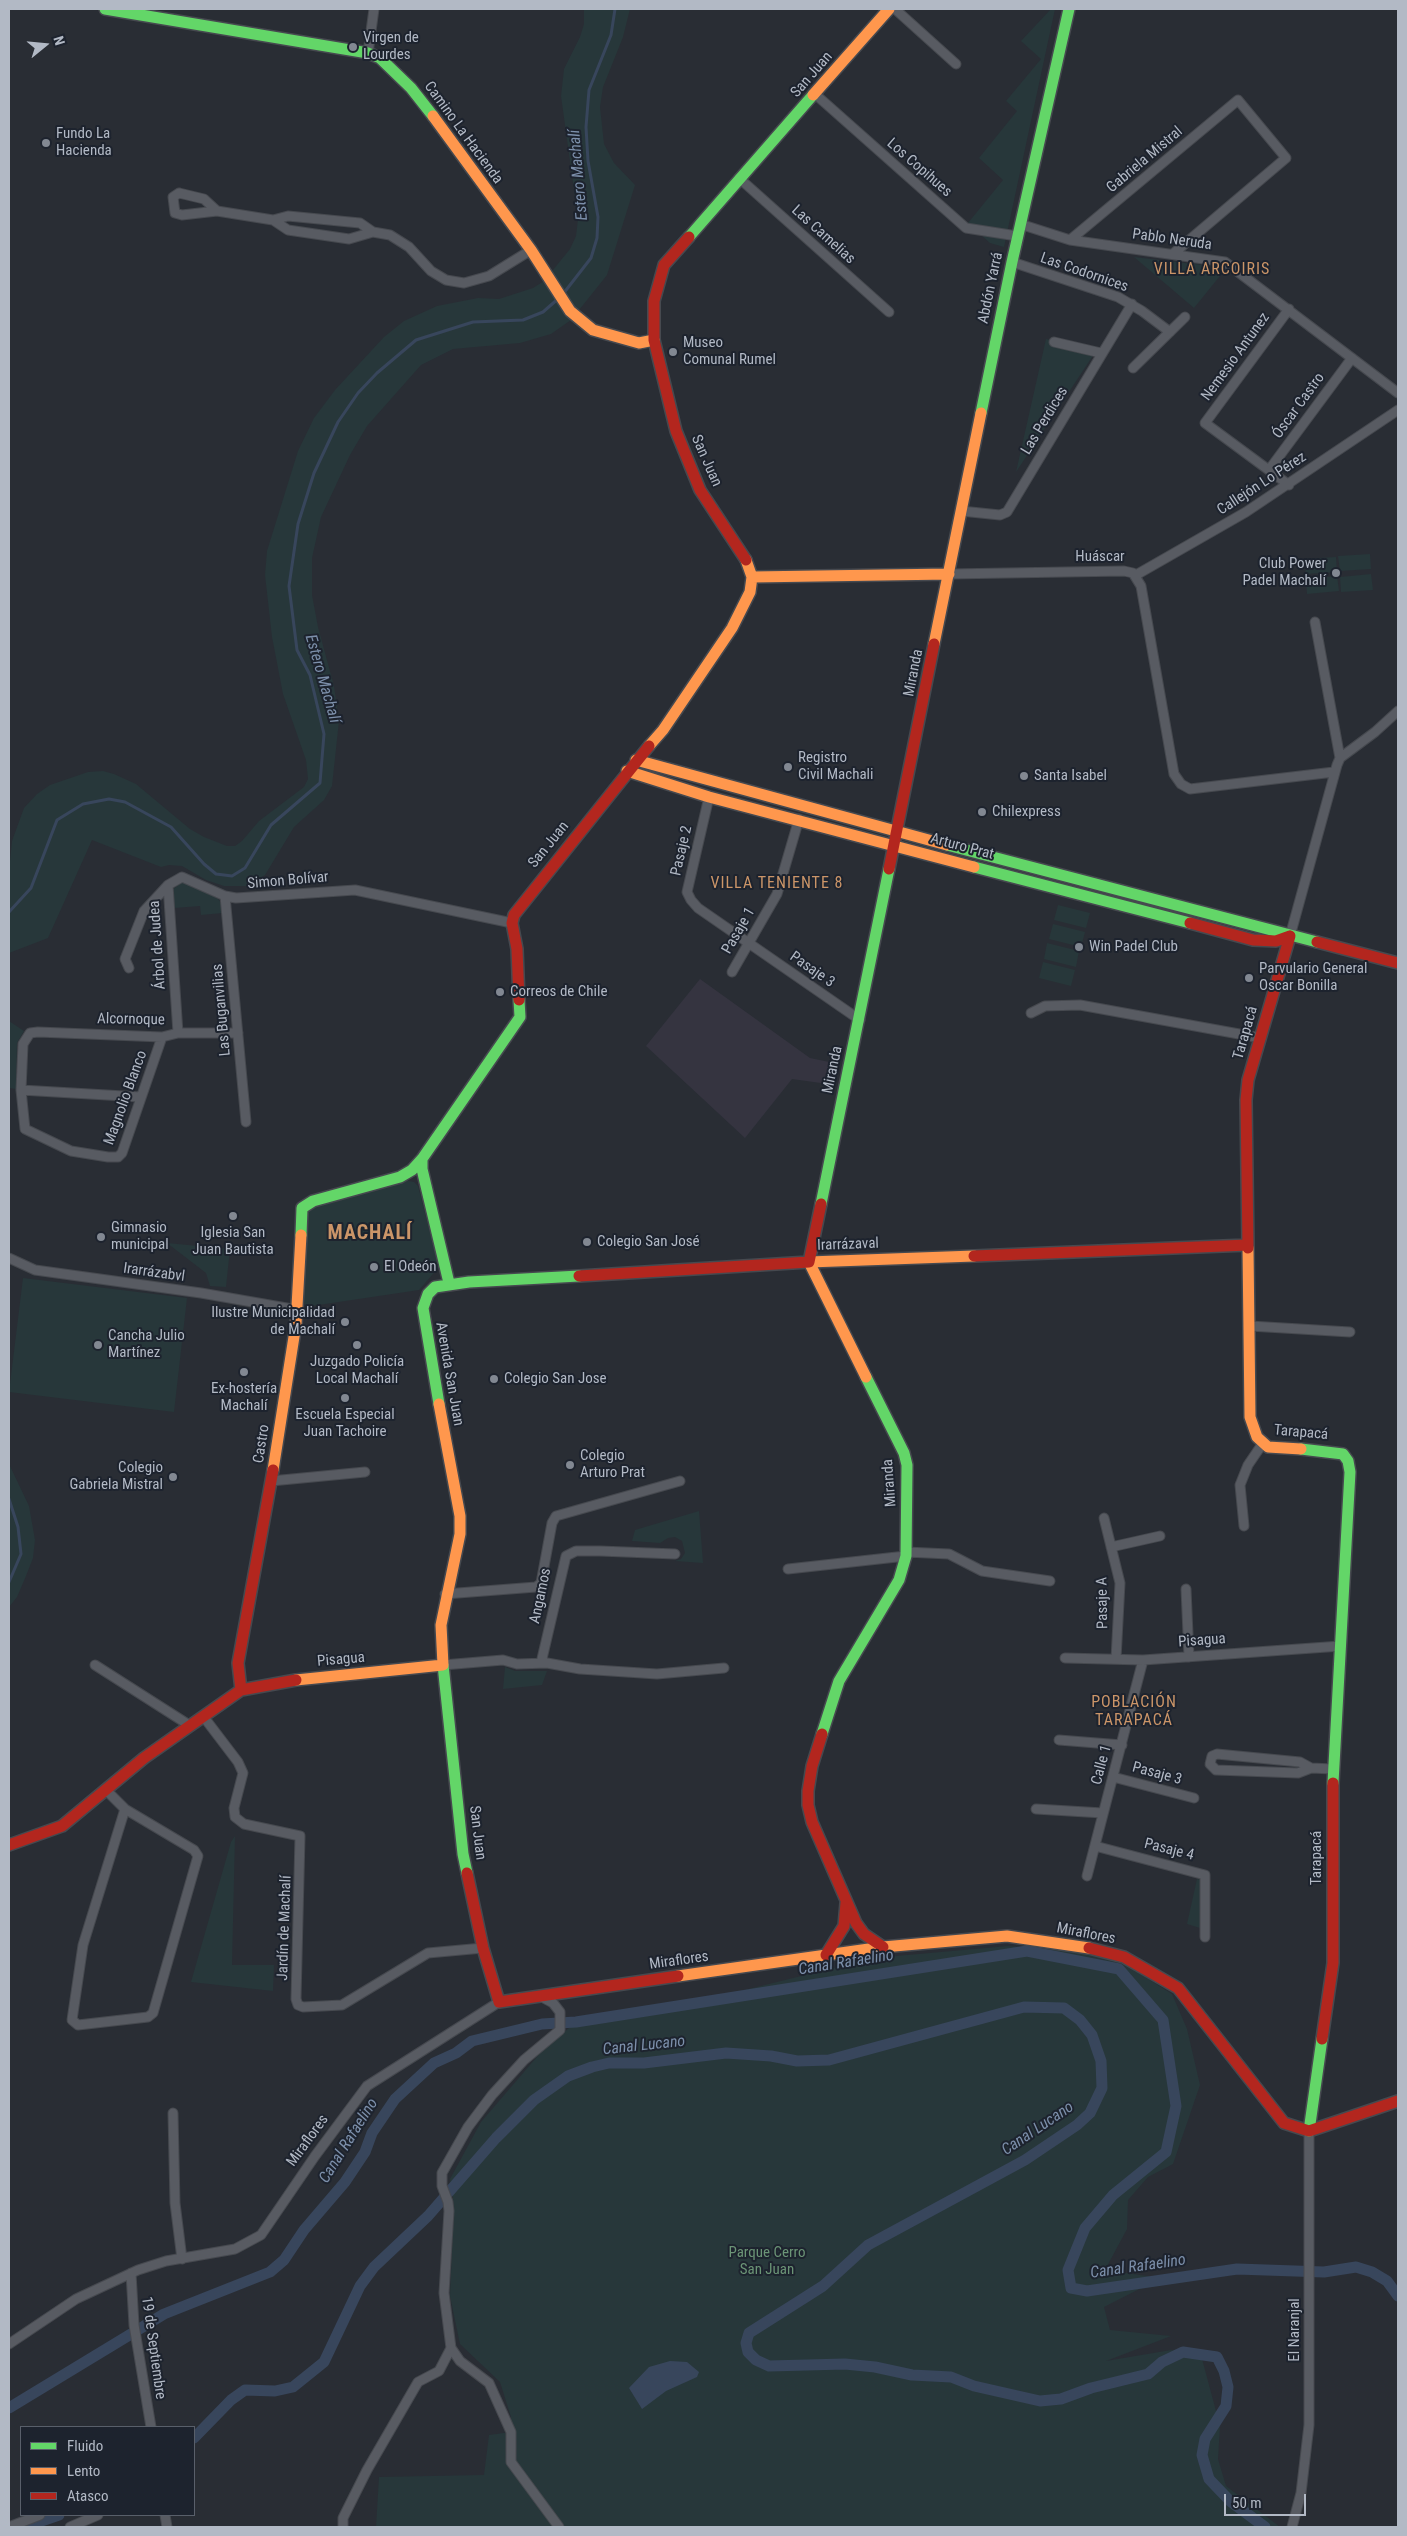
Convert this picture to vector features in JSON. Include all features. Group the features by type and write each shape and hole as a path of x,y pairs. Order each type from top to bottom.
{"main road":[{"name":"Camino La Hacienda","path":"105,9 208,28 368,53 380,58 411,88 531,250 570,311 593,330 639,343 654,340"},
{"name":"San Juan","path":"512,923 518,908 627,771 663,730 732,628 750,592 752,577 744,557 700,490 676,431 654,340 654,302 664,265 890,9"},
{"name":"Abdón Yarrá","path":"949,574 1017,236 1068,9"},
{"name":"Huáscar","path":"752,577 949,574"},
{"name":"Miranda","path":"884,1948 864,1934 856,1923 846,1896 812,1822 808,1805 810,1778 839,1681 867,1637 899,1580 906,1554 908,1476 904,1453 810,1262 896,845 949,574"},
{"name":"Arturo Prat","path":"636,760 898,832 1398,963"},
{"name":"Arturo Prat","path":"627,771 709,797 800,819 1253,940 1276,940 1290,936"},
{"path":"448,1283 422,1169 422,1158 520,1018 517,949 512,923"},
{"name":"Tarapacá","path":"1290,936 1248,1080 1246,1100 1250,1417 1252,1429 1268,1447 1337,1452 1343,1454 1348,1461 1350,1472 1333,1769 1333,1963 1309,2131"},
{"name":"Castro","path":"241,1690 238,1677 238,1663 272,1481 298,1310 300,1213 306,1204 400,1177 412,1170 422,1158"},
{"name":"Irarrázaval","path":"448,1283 810,1262 1248,1246"},
{"name":"Avenida San Juan","path":"443,1665 441,1625 445,1594 460,1534 460,1516 427,1344 423,1308 428,1294 435,1287 448,1283"},
{"name":"San Juan","path":"443,1665 463,1854 482,1948 500,2002"},
{"name":"Pisagua","path":"9,1845 62,1826 189,1725 241,1690 299,1679 443,1665"},
{"name":"Miranda","path":"826,1955 844,1926 846,1896"},
{"name":"Miraflores","path":"500,2002 826,1955 1006,1936 1081,1946 1124,1957 1178,1988 1284,2123 1309,2131"},
{"path":"1309,2131 1398,2101"}],"street":[{"path":"368,53 374,9"},
{"path":"895,9 956,64"},
{"name":"Los Copihues","path":"815,94 966,228 1017,236"},
{"name":"Gabriela Mistral","path":"1070,240 1238,100 1286,158 1174,253"},
{"name":"Las Camelias","path":"739,178 889,312"},
{"path":"216,211 273,220 288,216 360,223 373,232 390,235 409,247 431,270 446,280 464,284 489,276 531,250"},
{"path":"273,220 288,230 349,239 373,232"},
{"name":"Pablo Neruda","path":"1020,224 1070,240 1174,253 1218,260 1231,265 1398,393"},
{"name":"Las Codornices","path":"1012,262 1113,295 1132,304 1170,332"},
{"name":"Las Perdices","path":"961,511 1000,515 1006,512 1132,304"},
{"name":"Nemesio Antunez","path":"1269,470 1205,422 1289,309"},
{"path":"1133,368 1185,317"},
{"path":"1054,342 1101,353"},
{"name":"Óscar Castro","path":"1269,470 1352,358"},
{"name":"Callejón Lo Pérez","path":"1136,575 1219,528 1289,484 1398,410"},
{"path":"1269,470 1289,484"},
{"name":"Huáscar","path":"949,574 1124,571 1136,575 1141,586 1174,774 1181,784 1190,789 1334,772"},
{"path":"1315,622 1340,758 1397,714"},
{"name":"Tarapacá","path":"1290,936 1334,772 1340,758"},
{"name":"Pasaje 2","path":"709,797 687,892 698,908 748,942"},
{"name":"Pasaje 1","path":"732,972 777,894 800,819"},
{"name":"Simon Bolívar","path":"168,885 182,876 224,896 243,899 355,890 512,923"},
{"path":"129,968 125,959 144,911 168,885"},
{"name":"Árbol de Judea","path":"168,885 178,1033"},
{"name":"Las Buganvilias","path":"224,896 246,1122"},
{"name":"Pasaje 3","path":"748,942 860,1020"},
{"path":"1031,1013 1045,1006 1080,1005 1261,1038"},
{"name":"Alcornoque","path":"25,1038 38,1032 162,1037 178,1033 238,1033"},
{"name":"Magnolio Blanco","path":"25,1038 23,1044 21,1090 23,1125 28,1133 71,1151 114,1158 122,1153 162,1037"},
{"path":"21,1090 141,1097"},
{"name":"Irarrázabvl","path":"9,1258 35,1270 201,1293 298,1310"},
{"path":"1250,1326 1350,1332"},
{"path":"1244,1526 1240,1485 1248,1464 1263,1443"},
{"path":"272,1481 365,1472"},
{"path":"445,1594 536,1587 541,1583 552,1524 556,1516 680,1481"},
{"name":"Pasaje A","path":"1104,1518 1120,1583 1116,1659"},
{"path":"1111,1547 1160,1536"},
{"name":"Angamos","path":"541,1664 566,1556 576,1551 675,1554"},
{"path":"788,1569 906,1554 949,1554 982,1571 1050,1581"},
{"path":"1186,1589 1189,1656"},
{"name":"Pisagua","path":"1065,1658 1143,1660 1340,1646"},
{"name":"Pisagua","path":"443,1665 497,1660 517,1664 541,1664 657,1674 724,1668"},
{"name":"Calle 1","path":"1087,1876 1143,1660"},
{"path":"95,1665 189,1725"},
{"name":"Jardín de Machalí","path":"203,1716 238,1762 243,1774 234,1808 236,1817 244,1824 300,1836 296,1999 298,2005 303,2007 342,2005 428,1953 482,1948"},
{"path":"1059,1740 1122,1745"},
{"path":"1311,1768 1300,1762 1217,1754 1212,1756 1210,1764 1216,1770 1298,1773 1311,1768 1333,1769"},
{"name":"Pasaje 3","path":"1113,1777 1194,1798"},
{"path":"106,1790 125,1809 194,1850 198,1856 153,2014 148,2017 78,2026 72,2020 84,1945 125,1809"},
{"path":"1036,1809 1103,1813"},
{"name":"Pasaje 4","path":"1095,1846 1205,1875 1205,1937"},
{"path":"540,1996 553,2004 560,2012 560,2030 524,2060 468,2126 442,2173 442,2186 448,2202 444,2293 451,2348 460,2362 489,2383 511,2432 511,2462 559,2527"},
{"name":"Miraflores","path":"9,2344 76,2299 131,2273 166,2261 235,2248 261,2235 315,2156 367,2086 500,2002"},
{"path":"174,2114 175,2203 182,2259"},
{"name":"El Naranjal","path":"1292,2527 1301,2493 1309,2425 1309,2131"},
{"name":"19 de Septiembre","path":"131,2273 134,2325 151,2426"},
{"path":"342,2527 343,2518 367,2470 413,2390 418,2382 439,2372 451,2348"},
{"path":"9,2527 37,2516"},
{"path":"70,2527 96,2516"}],"shaded area":[{"path":"700,979 810,1058 839,1064 835,1085 792,1079 745,1138 646,1046"}],"green space":[{"path":"584,9 630,9 623,37 603,87 600,107 604,144 614,163 635,185 607,275 571,320 551,334 520,343 453,349 421,365 367,426 350,455 321,517 312,558 312,595 318,627 334,686 339,721 332,786 324,800 294,827 265,875 248,886 224,886 206,880 182,866 169,865 161,867 92,840 48,938 9,953 9,871 12,841 24,808 37,794 50,785 88,772 103,771 114,774 136,784 190,829 227,846 235,846 242,841 259,821 304,787 308,779 306,760 283,694 272,637 265,575 267,551 298,451 314,418 335,390 384,337 404,321 437,306 478,298 499,299 533,288 544,281 570,249 576,236 578,219 561,96 564,69 580,37 584,24"},
{"path":"1051,9 1055,9 1004,247 990,243 968,223 1003,180 979,158 1017,111 1006,101 1041,59 1021,41"},
{"path":"1134,257 1219,267 1224,271 1194,308"},
{"path":"1046,339 1096,351 1016,472"},
{"path":"1370,554 1371,569 1340,571 1338,556"},
{"path":"1336,557 1337,572 1306,574 1304,559"},
{"path":"1371,574 1373,590 1341,592 1340,577"},
{"path":"1337,576 1339,591 1307,594 1306,579"},
{"path":"181,883 188,883 218,899 222,904 223,913 201,915 200,906 174,908 173,889"},
{"path":"1058,905 1090,913 1086,928 1054,920"},
{"path":"1053,924 1085,932 1081,947 1049,939"},
{"path":"1047,943 1079,951 1076,967 1044,959"},
{"path":"1043,962 1075,970 1071,986 1039,978"},
{"path":"9,1021 24,1031 17,1043 16,1089 9,1088"},
{"path":"404,1180 414,1182 418,1186 439,1267 419,1290 305,1307 303,1294 306,1211 310,1207"},
{"path":"167,1243 230,1249 226,1287 210,1286 206,1273"},
{"name":"Cancha Julio Martínez","path":"23,1278 187,1298 174,1412 9,1392"},
{"path":"9,1464 29,1506 35,1540 33,1558 17,1597 9,1607"},
{"path":"699,1511 703,1563 675,1561 681,1559 685,1553 682,1541 675,1537 668,1538 660,1543 632,1541 635,1530"},
{"path":"505,1667 515,1671 547,1671 542,1685 503,1689"},
{"path":"235,1836 232,1965 274,1965 273,1991 191,1982 231,1842"},
{"path":"1197,1879 1202,1880 1200,1928 1187,1924"},
{"name":"Parque Cerro San Juan","path":"1008,1946 1078,1951 1123,1963 1172,1994 1187,2029 1200,2085 1173,2164 1148,2177 1128,2200 1127,2229 1105,2270 1161,2278 1104,2307 1110,2330 1171,2336 1106,2361 1171,2350 1201,2355 1220,2426 1218,2459 1226,2486 1280,2527 376,2527 379,2477 484,2475 489,2435 511,2432 511,2417 500,2382 460,2344 450,2296 454,2206 450,2179 481,2122 542,2051 576,2022 676,2007 874,1958"}],"water":[{"path":"670,2361 687,2362 699,2372 697,2377 666,2391 642,2409 629,2388 649,2367"}],"waterway":[{"name":"Estero Machalí","path":"563,294 591,258 597,238 598,217 588,161 586,127 589,90 611,35 615,9"},
{"name":"Estero Machalí","path":"9,912 31,888 57,820 83,804 109,799 125,802 171,827 204,864 216,874 232,876 245,868 271,825 320,783 324,734 310,675 297,650 289,586 298,524 314,473 338,422 358,393 377,373 416,340 473,322 523,320 543,312 559,298"},
{"name":"Estero Machalí","path":"9,1499 18,1527 21,1554 9,1582"},
{"name":"Canal Rafaelino","path":"9,2408 164,2314 270,2272 284,2260 304,2230 345,2182 365,2152 372,2133 395,2099 434,2063 456,2053 472,2041 542,2024 576,2022 1027,1951 1119,1969 1163,2020 1176,2106 1166,2152 1113,2195 1085,2228 1068,2270 1071,2288 1087,2291 1237,2269 1324,2272 1356,2267 1372,2272 1387,2281 1398,2296"},
{"name":"Canal Lucano","path":"195,2437 231,2400 245,2390 275,2391 293,2387 324,2362 360,2286 374,2267 428,2216 496,2138 534,2100 568,2076 609,2063 644,2063 726,2053 771,2056 797,2061 829,2060 1024,2007 1064,2008 1080,2020 1092,2035 1101,2061 1102,2088 1090,2113 1077,2125 1025,2160 868,2245 823,2286 749,2333 746,2343 748,2352 756,2360 769,2366 845,2364 875,2367 912,2375 951,2377 974,2386 1040,2401 1061,2399 1091,2388 1148,2374 1162,2362 1183,2352 1217,2357 1224,2371 1228,2387 1226,2406 1205,2439 1202,2455 1209,2479 1230,2501 1265,2527"},
{"name":"Canal Lucano","path":"24,2527 56,2516"}],"traffic: fast":[{"path":"105,9 368,53 380,58 411,88 433,116"},
{"path":"981,413 1012,262 1069,9"},
{"path":"689,237 813,95"},
{"path":"947,845 1317,942"},
{"path":"974,867 1190,923"},
{"path":"821,1204 889,869"},
{"path":"301,1235 302,1208 313,1201 400,1177 412,1170 422,1159 520,1017 519,1000"},
{"path":"422,1159 422,1169 449,1283"},
{"path":"439,1404 423,1308 428,1294 435,1287 469,1282 579,1276"},
{"path":"822,1734 839,1681 899,1580 906,1556 907,1465 904,1453 866,1377"},
{"path":"1301,1449 1343,1454 1348,1461 1350,1472 1333,1783"},
{"path":"443,1665 463,1854 467,1873"},
{"path":"1309,2131 1322,2039"}],"traffic: slow":[{"path":"813,95 889,9"},
{"path":"433,116 531,250 570,311 593,330 639,343 654,340"},
{"path":"934,644 981,413"},
{"path":"649,746 663,730 732,628 750,592 752,577 746,560"},
{"path":"752,577 949,574"},
{"path":"636,760 947,845"},
{"path":"627,771 709,797 974,867"},
{"path":"273,1470 296,1324 301,1235"},
{"path":"1248,1248 1250,1417 1257,1437 1268,1447 1301,1449"},
{"path":"866,1377 809,1262 974,1256"},
{"path":"296,1680 443,1665 441,1625 460,1534 460,1516 439,1404"},
{"path":"678,1976 883,1947 1007,1936 1089,1948"}],"traffic: jam":[{"path":"689,237 664,265 654,301 654,340 676,431 700,490 746,560"},
{"path":"889,869 934,644"},
{"path":"519,1000 517,949 512,923 514,915 649,746"},
{"path":"1190,923 1253,940 1276,941 1290,936"},
{"path":"1248,1248 1246,1100 1248,1080 1290,936"},
{"path":"1317,942 1398,963"},
{"path":"579,1276 809,1262 821,1204"},
{"path":"974,1256 1248,1245"},
{"path":"241,1690 238,1663 273,1470"},
{"path":"9,1845 62,1826 144,1758 241,1690 296,1680"},
{"path":"822,1734 812,1766 808,1791 808,1805 812,1822 856,1923 864,1934 883,1947"},
{"path":"1322,2039 1333,1963 1333,1783"},
{"path":"467,1873 483,1948 499,2002 678,1976"},
{"path":"826,1955 844,1926 846,1903"},
{"path":"1089,1948 1124,1957 1178,1988 1284,2123 1309,2131 1398,2101"}],"place":[{"name":"Virgen de Lourdes","path":"353,47"},
{"name":"Fundo La Hacienda","path":"46,143"},
{"name":"Museo Comunal Rumel","path":"673,352"},
{"name":"Club Power Padel Machalí","path":"1336,573"},
{"name":"Registro Civil Machali","path":"788,767"},
{"name":"Santa Isabel","path":"1024,776"},
{"name":"Chilexpress","path":"982,812"},
{"name":"Win Padel Club","path":"1079,947"},
{"name":"Parvulario General Oscar Bonilla","path":"1249,978"},
{"name":"Correos de Chile","path":"500,992"},
{"name":"Iglesia San Juan Bautista","path":"233,1216"},
{"name":"Gimnasio municipal","path":"101,1237"},
{"name":"Colegio San José","path":"587,1242"},
{"name":"El Odeón","path":"374,1267"},
{"name":"Ilustre Municipalidad de Machalí","path":"345,1322"},
{"name":"Cancha Julio Martínez","path":"98,1345"},
{"name":"Juzgado Policía Local Machalí","path":"357,1345"},
{"name":"Ex-hostería Machalí","path":"244,1372"},
{"name":"Colegio San Jose","path":"494,1379"},
{"name":"Escuela Especial Juan Tachoire","path":"345,1398"},
{"name":"Colegio Arturo Prat","path":"570,1465"},
{"name":"Colegio Gabriela Mistral","path":"173,1477"}],"district":[{"name":"VILLA ARCOIRIS","path":"1212,270"},
{"name":"VILLA TENIENTE 8","path":"777,884"},
{"name":"MACHALÍ","path":"370,1234"},
{"name":"POBLACIÓN TARAPACÁ","path":"1134,1712"}]}
